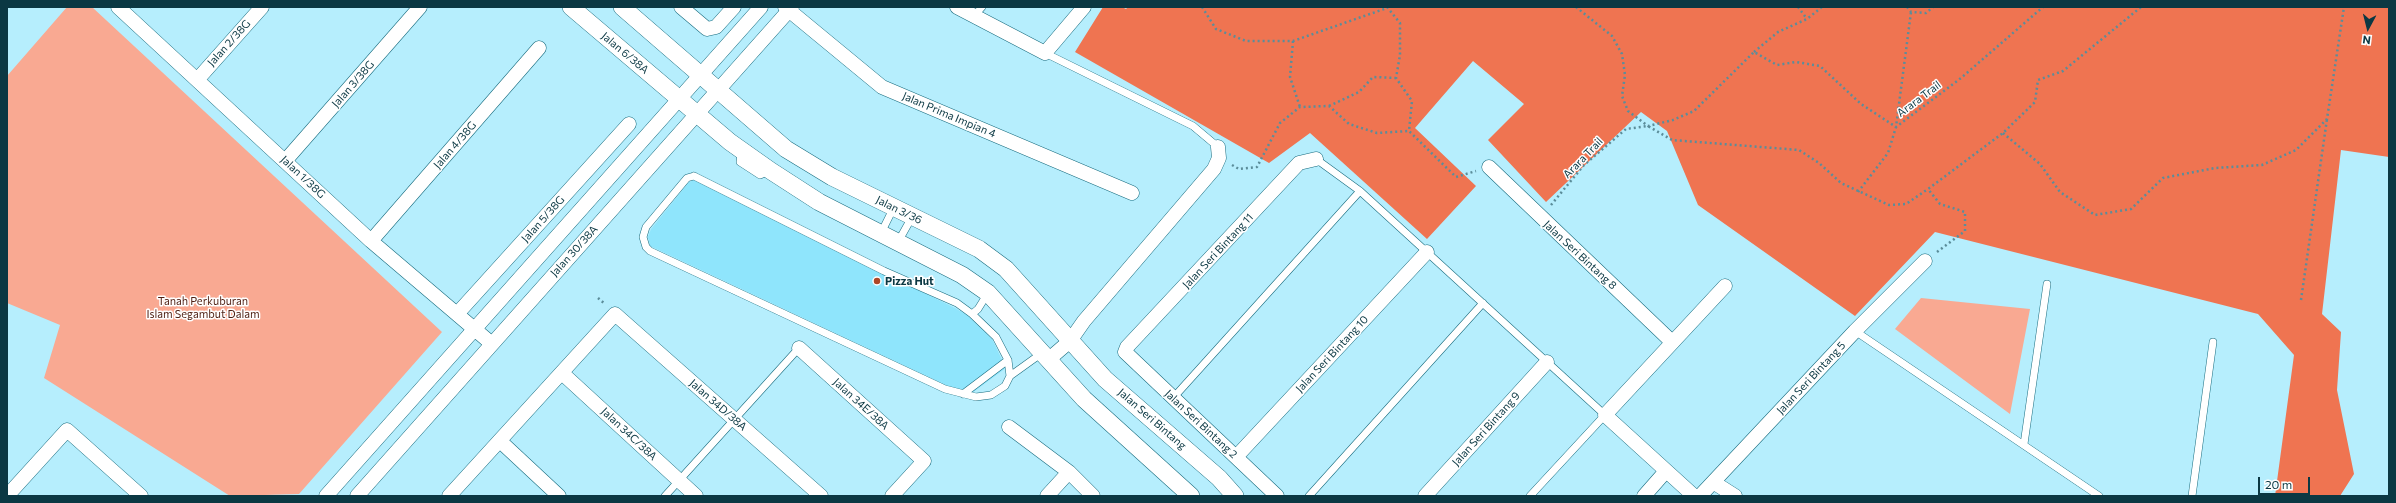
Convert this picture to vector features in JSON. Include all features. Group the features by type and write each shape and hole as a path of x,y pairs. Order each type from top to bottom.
{"street":[{"name":"Jalan 1/38G","path":"118,7 371,241 492,344"},
{"name":"Jalan 2/38G","path":"197,80 262,7"},
{"name":"Jalan 3/38G","path":"285,161 420,7"},
{"name":"Jalan 6/38A","path":"571,7 697,113"},
{"path":"622,7 701,75"},
{"path":"681,7 707,29 716,27 734,7"},
{"name":"Jalan 30/38A","path":"326,496 761,7"},
{"path":"957,7 978,11 1045,53 1084,7"},
{"name":"Jalan 30/38A","path":"357,496 789,8"},
{"name":"Jalan Prima Impian 4","path":"789,8 882,87 1132,193"},
{"name":"Jalan 4/38G","path":"371,241 539,48"},
{"name":"Jalan 3/36","path":"701,75 786,149 832,177 979,249 1006,269 1070,341"},
{"path":"697,113 741,150 819,202 962,275 988,293 1084,399 1191,496"},
{"name":"Jalan 5/38G","path":"457,314 630,124"},
{"path":"1045,356 1070,341 1084,321 1214,169 1218,152"},
{"name":"Jalan Seri Bintang 11","path":"1125,352 1127,347 1299,163 1316,160"},
{"name":"Jalan Seri Bintang 8","path":"1489,167 1672,341"},
{"name":"Jalan Seri Bintang 10","path":"1236,457 1427,252"},
{"path":"542,253 560,267"},
{"name":"Jalan Seri Bintang 5","path":"1700,496 1855,331 1925,261"},
{"path":"1694,496 1605,415 1672,341 1725,286"},
{"name":"Jalan 34D/38A","path":"562,373 615,314 821,496"},
{"name":"Jalan Seri Bintang","path":"1070,341 1105,379 1219,478 1235,496"},
{"name":"Jalan 34E/38A","path":"799,348 924,461 892,496"},
{"name":"Jalan Seri Bintang 2","path":"1125,352 1127,356 1174,397 1277,496"},
{"name":"Jalan Seri Bintang 9","path":"1425,496 1547,362"},
{"path":"449,496 562,373"},
{"name":"Jalan 34C/38A","path":"562,373 696,496"},
{"path":"1009,427 1069,472 1093,496"},
{"path":"7,496 67,430 141,496"},
{"path":"500,441 559,496"},
{"path":"1644,496 1666,471"},
{"path":"1047,496 1069,472"},
{"path":"1713,482 1735,496"}],"lane":[{"path":"1045,53 1193,126 1218,152"},
{"path":"1316,160 1360,191 1605,415 1530,496"},
{"path":"694,176 884,270 956,303 972,314 996,337 1008,360 1010,376 1005,386 991,395 976,397 945,389 650,251 646,247 644,237 646,227 687,178 694,176"},
{"path":"1174,397 1360,191"},
{"path":"881,233 894,207"},
{"path":"898,242 913,216"},
{"path":"2024,444 2047,284"},
{"path":"972,314 978,309 988,293"},
{"path":"1309,496 1483,303"},
{"path":"1855,331 2099,496"},
{"path":"2192,496 2213,342"},
{"path":"665,496 799,348"},
{"path":"1010,376 1045,356"},
{"path":"963,394 1008,360"}],"path":[{"path":"1202,7 1216,29 1246,41 1293,41 1387,7 1400,23 1400,55 1396,78 1412,101 1409,131"},
{"path":"1576,7 1612,36 1622,54 1625,75 1622,96 1628,111 1648,126 1672,140 1800,150 1841,183 1889,205 1906,204 2003,134 2035,102 2038,80 2063,71 2141,7"},
{"path":"1798,7 1807,19"},
{"name":"Arara Trail","path":"1541,218 1584,165 1626,129 1673,120 1694,110 1754,52 1778,32 1807,19 1822,7"},
{"path":"1858,192 1888,153 1896,127 1911,12 1907,7"},
{"path":"1911,12 1926,13 1933,7"},
{"name":"Arara Trail","path":"1754,52 1777,65 1796,62 1820,66 1862,104 1896,127 1961,78 2043,7"},
{"path":"2301,300 2344,7"},
{"path":"1293,41 1290,77 1300,107"},
{"path":"1218,152 1239,169 1257,167 1280,123 1300,107 1329,106 1359,92 1373,77 1396,78"},
{"path":"1329,106 1348,124 1377,133 1409,131 1456,177 1489,167"},
{"path":"2003,134 2040,164 2060,192 2095,215 2131,209 2163,178 2215,168 2262,165 2296,150 2327,119"},
{"path":"1925,261 1965,231 1965,212 1940,204 1928,189"}],"shaded area":[{"path":"1103,7 1122,7 1126,9 1128,7 2389,7 2389,157 2341,150 2322,314 2341,332 2337,390 2354,474 2340,496 2275,496 2294,355 2258,314 1935,232 1855,316 1698,205 1667,131 1641,112 1546,202 1488,140 1524,104 1473,61 1415,128 1476,186 1427,239 1310,133 1269,163 1075,52"},
{"path":"694,180 967,315 992,339 1006,368 972,393 948,386 650,246 648,237 651,229 689,182"}],"green space":[{"name":"Tanah Perkuburan Islam Segambut Dalam","path":"67,7 92,7 442,332 299,494 230,496 44,378 60,325 7,303 7,76"},
{"path":"1921,298 2030,309 2010,414 1895,329"}],"place":[{"name":"Pizza Hut","path":"877,281"}]}
